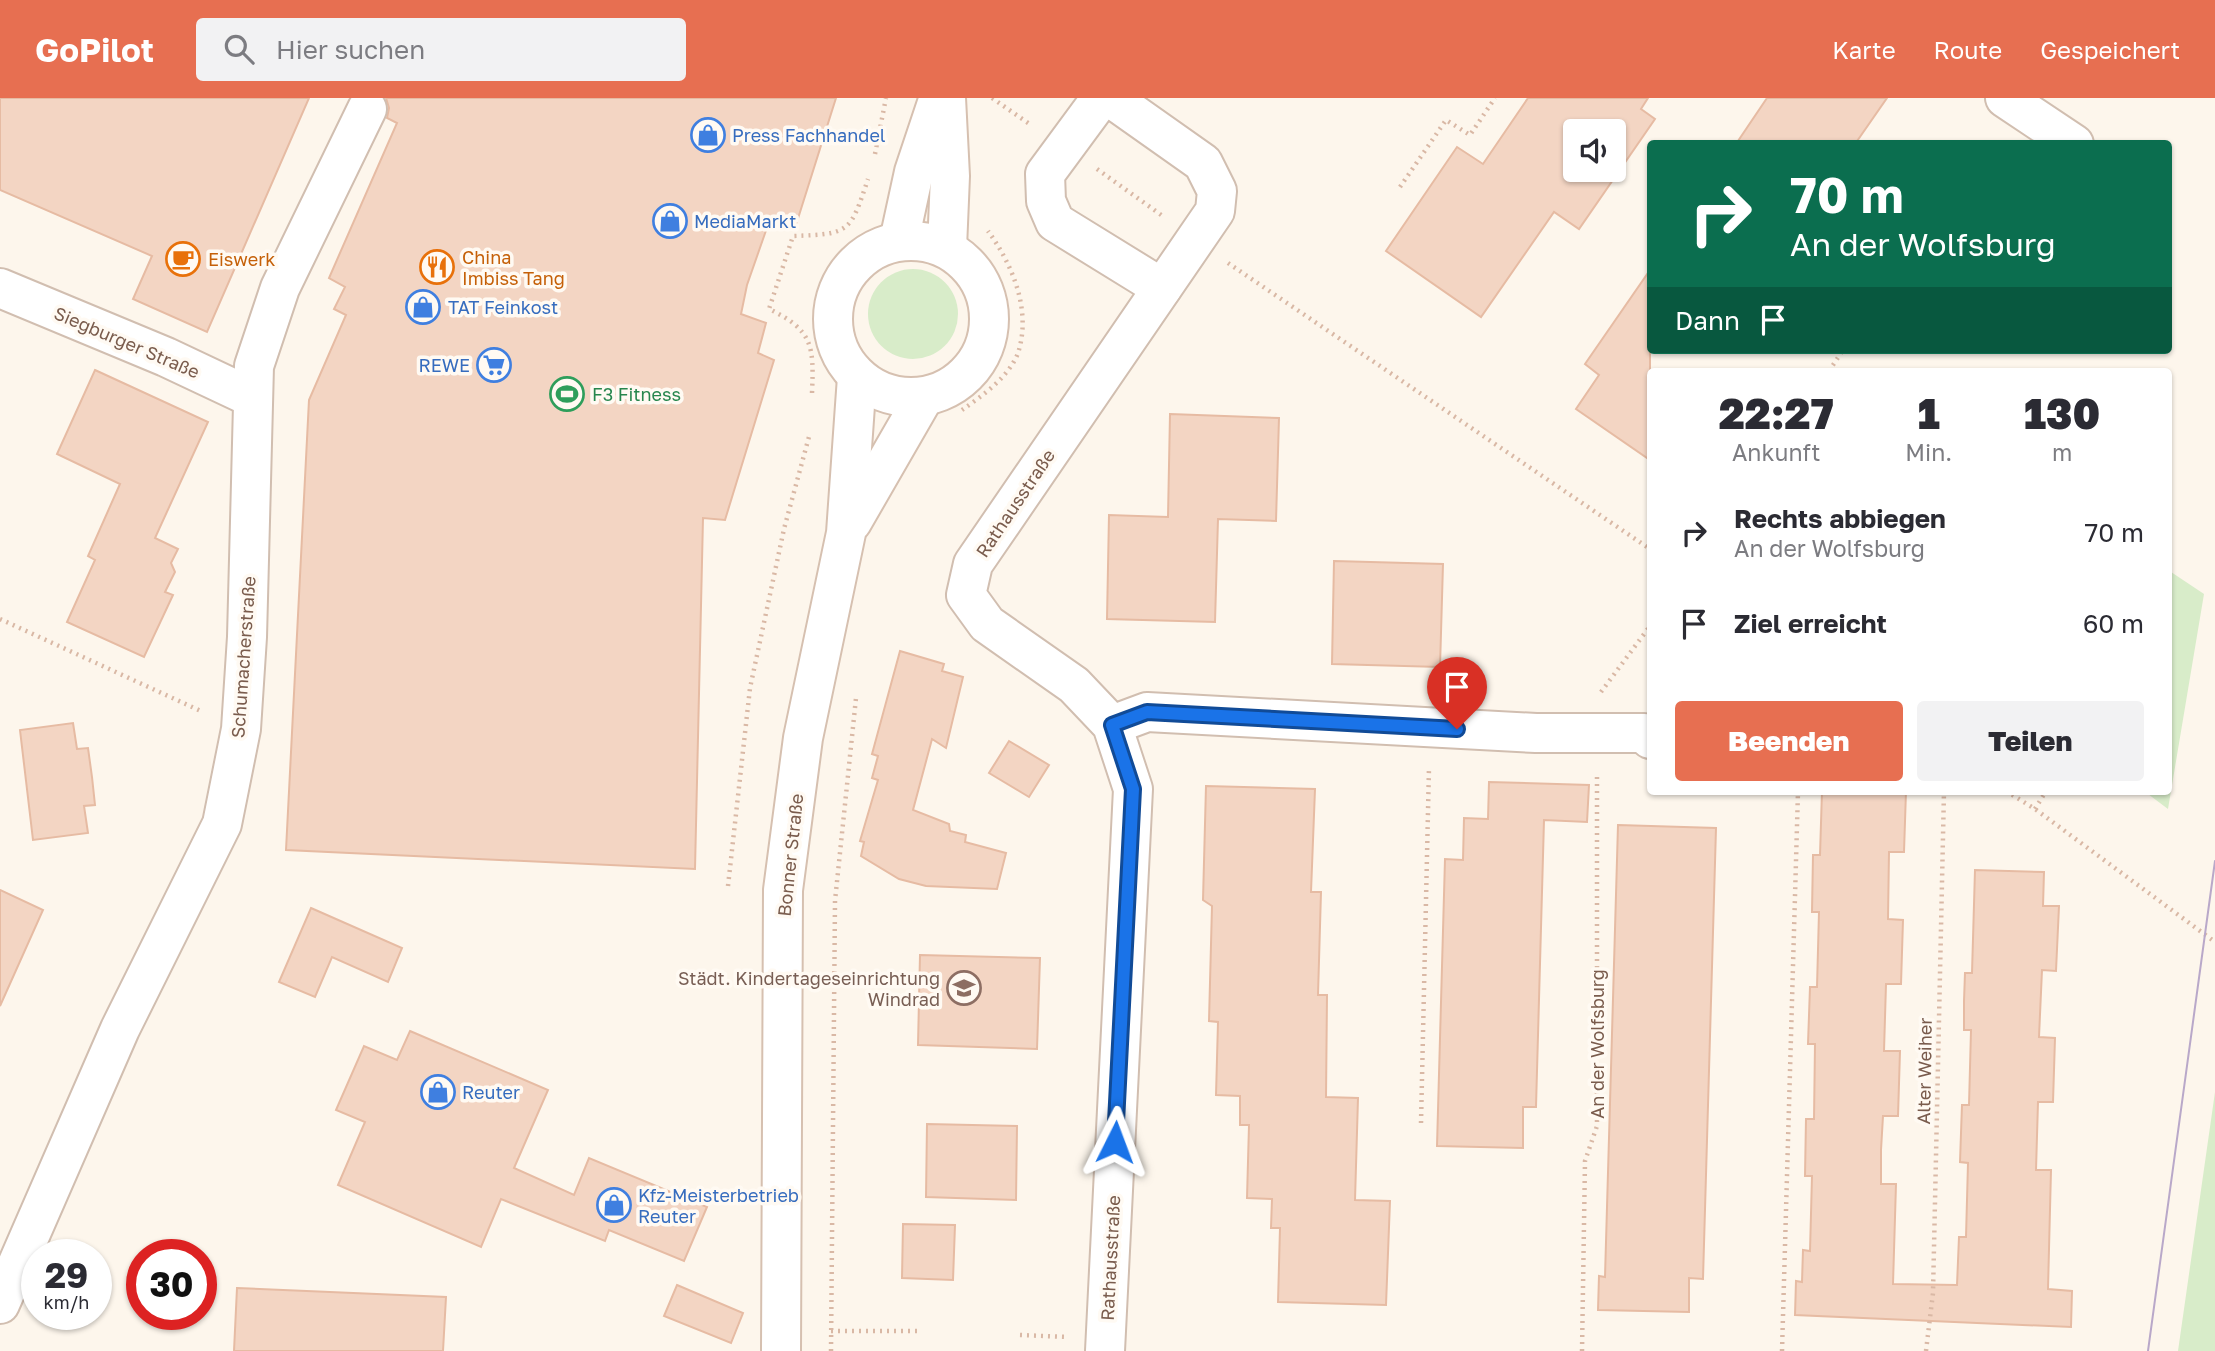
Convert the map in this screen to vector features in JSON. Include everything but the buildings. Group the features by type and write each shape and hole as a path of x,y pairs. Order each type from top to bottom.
{"street":[{"path":"899,241 914,172 939,98"},
{"path":"946,98 950,176 947,248"},
{"path":"1101,98 1045,174 1046,201 1055,222 1162,288"},
{"name":"Rathausstraße","path":"1105,1351 1133,789 1112,725 1074,685 987,624 966,595 973,564 1215,211 1217,191 1203,163 1111,98"},
{"path":"2005,98 2068,140"},
{"name":"Schumacherstraße","path":"0,1304 120,1029 222,824 241,729 247,637 254,366 280,288 367,109"},
{"path":"899,241 923,241 947,248 973,269 988,298 989,331 978,362 940,405 877,390 857,377 840,353 832,325 836,295 850,268 864,255 899,241"},
{"name":"Siegburger Straße","path":"0,288 166,357 253,398"},
{"name":"Bonner Straße","path":"781,1351 783,890 803,738 846,533 857,377"},
{"name":"Bonner Straße","path":"846,533 887,456 940,405"},
{"path":"1112,725 1147,712 1430,728 1583,734 1644,733 1647,736"}],"path":[{"path":"874,158 886,98"},
{"path":"992,98 1196,241 1647,547"},
{"path":"1400,187 1446,120 1470,135 1495,98"},
{"path":"811,406 811,347 796,322 769,309 785,251 793,236 835,235 854,221 871,169"},
{"path":"940,405 990,391 1017,354 1022,325 1018,292 1010,265 985,226"},
{"path":"728,886 750,688 784,529 810,431"},
{"path":"0,619 241,729"},
{"path":"1583,734 1647,631"},
{"path":"831,1351 835,901 857,684"},
{"path":"1421,1123 1430,728"},
{"name":"An der Wolfsburg","path":"1582,1351 1585,1161 1597,1126 1583,734"},
{"path":"1782,1351 1798,795"},
{"name":"Alter Weiher","path":"1926,1351 1933,1293 1944,795"},
{"path":"2012,795 2215,942"},
{"path":"2035,809 2044,795"},
{"path":"831,1331 918,1331"}],"green space":[{"path":"913,269 938,277 950,289 958,314 950,339 938,351 913,359 888,351 876,339 868,314 876,289 888,277"},
{"path":"2172,573 2204,594 2172,785"},
{"path":"2149,795 2170,795 2168,809"},
{"path":"2215,1092 2215,1351 2178,1351"}],"tram line":[{"path":"2148,1351 2215,861"}],"place":[{"name":"Press Fachhandel","path":"708,135"},
{"name":"MediaMarkt","path":"670,221"},
{"name":"Eiswerk","path":"183,259"},
{"name":"China Imbiss Tang","path":"437,267"},
{"name":"TAT Feinkost","path":"423,307"},
{"name":"REWE","path":"494,365"},
{"name":"F3 Fitness","path":"567,394"},
{"name":"Städt. Kindertageseinrichtung Windrad","path":"964,988"},
{"name":"Reuter","path":"438,1092"},
{"name":"Kfz-Meisterbetrieb Reuter","path":"614,1205"}],"route":[{"path":"1115,1142 1133,789 1112,725 1147,712 1457,729"}]}
